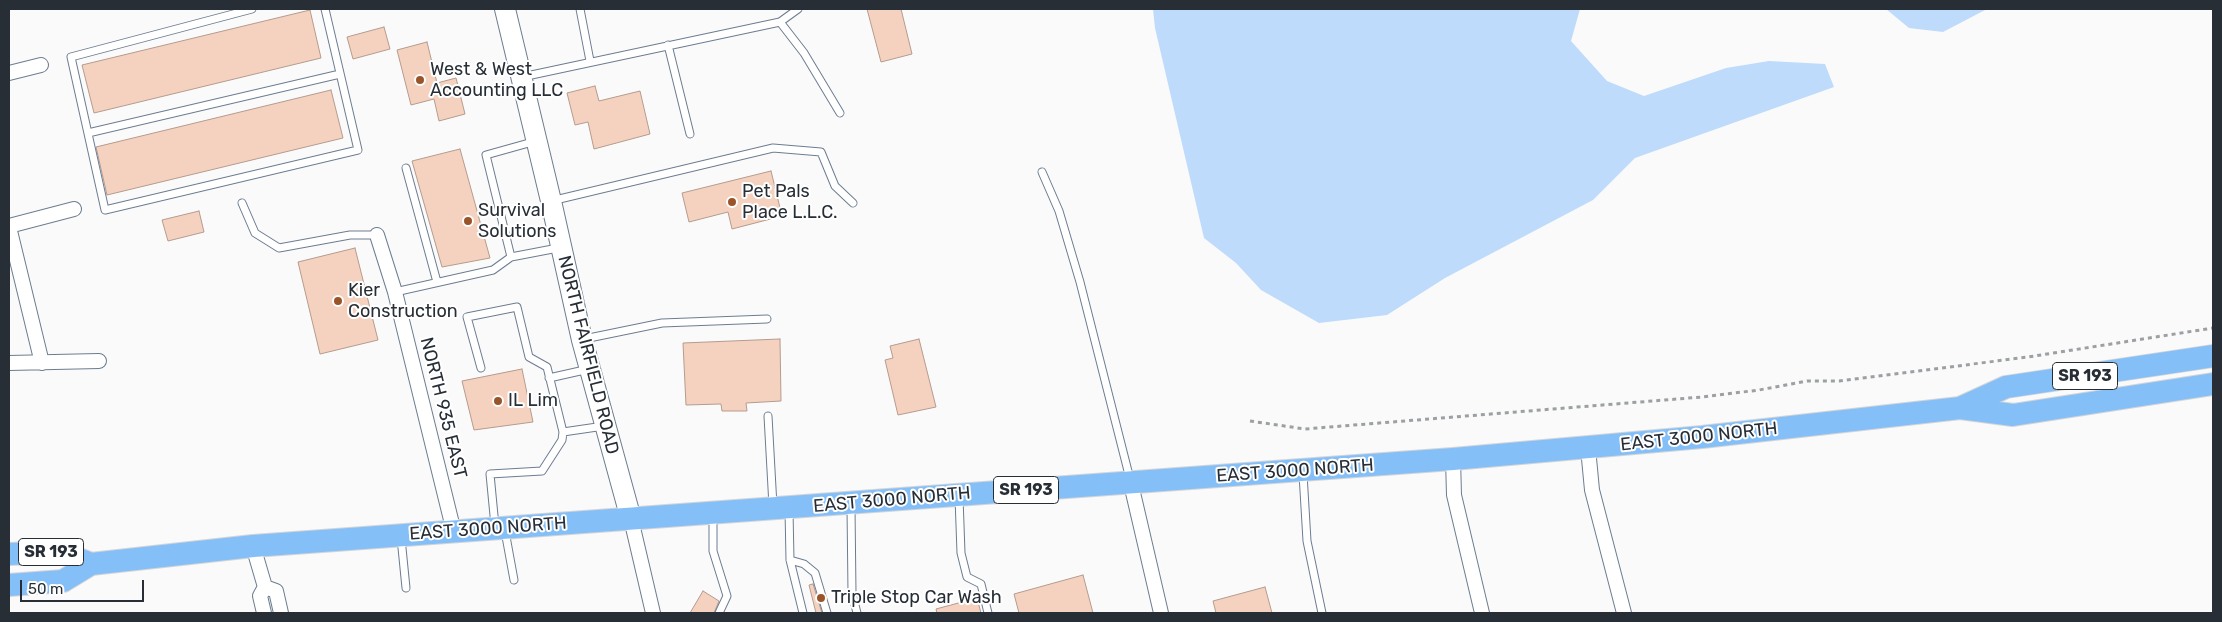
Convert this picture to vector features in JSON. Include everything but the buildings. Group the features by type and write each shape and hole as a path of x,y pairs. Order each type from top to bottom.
{"main road":[{"name":"NORTH FAIRFIELD ROAD","path":"505,9 589,369 631,519"},
{"name":"EAST 3000 NORTH","path":"1960,408 2006,387 2213,356"},
{"name":"EAST 3000 NORTH","path":"9,585 63,581 92,564 253,546 1131,484 1453,459 1588,448 1816,425 1960,408 2013,415 2213,384"},
{"name":"EAST 3000 NORTH","path":"9,554 61,552 92,564"}],"street":[{"path":"9,73 41,65"},
{"path":"42,363 9,227 74,209"},
{"name":"NORTH 935 EAST","path":"376,235 395,292 454,532"},
{"path":"9,364 100,361"},
{"path":"1588,448 1592,490 1624,613"},
{"path":"1453,459 1454,495 1482,613"},
{"path":"1131,484 1162,613"},
{"name":"NORTH FAIRFIELD ROAD","path":"631,519 653,613"},
{"path":"253,546 264,587 260,596 264,613"},
{"path":"264,587 276,592 281,613"}],"lane":[{"path":"252,9 71,57 106,210 358,150 325,9"},
{"path":"580,9 590,61"},
{"path":"522,77 780,22 798,9"},
{"path":"780,22 804,53 840,113"},
{"path":"668,45 690,134"},
{"path":"88,133 340,74"},
{"path":"511,257 486,155 537,141"},
{"path":"551,201 772,148 821,152 835,186 853,203"},
{"path":"406,168 437,282"},
{"path":"1042,172 1059,211 1080,282 1131,484"},
{"path":"242,203 255,233 279,248 350,236 376,235"},
{"path":"395,292 493,270 511,257 561,247"},
{"path":"481,368 467,317 517,307 529,357 547,367 564,432 562,440 542,471 490,474 500,529 514,580"},
{"path":"582,340 662,323 767,319"},
{"path":"550,378 589,369"},
{"path":"768,416 790,560 803,613"},
{"path":"564,432 604,426"},
{"path":"1303,471 1307,541 1322,613"},
{"path":"959,495 960,553 967,577 981,584 988,613"},
{"path":"851,504 852,594 857,613"},
{"path":"713,513 714,551 727,596 719,613"},
{"path":"401,535 406,588"},
{"path":"790,560 804,564 815,573 827,613"}],"path":[{"path":"1250,421 1305,429 1702,397 1759,390 1807,381 1839,381 2028,357 2213,328"}],"shaded area":[{"path":"1153,9 1580,9 1571,41 1607,81 1644,96 1726,68 1769,61 1825,64 1834,87 1635,158 1593,200 1445,278 1387,315 1319,323 1261,290 1236,263 1204,238 1155,28"},
{"path":"1886,9 1987,9 1943,32 1909,28"}],"place":[{"name":"West & West Accounting LLC","path":"420,80"},
{"name":"Pet Pals Place L.L.C.","path":"732,202"},
{"name":"Survival Solutions","path":"468,221"},
{"name":"Kier Construction","path":"338,301"},
{"name":"IL Lim","path":"498,401"},
{"name":"Triple Stop Car Wash","path":"821,598"}]}
